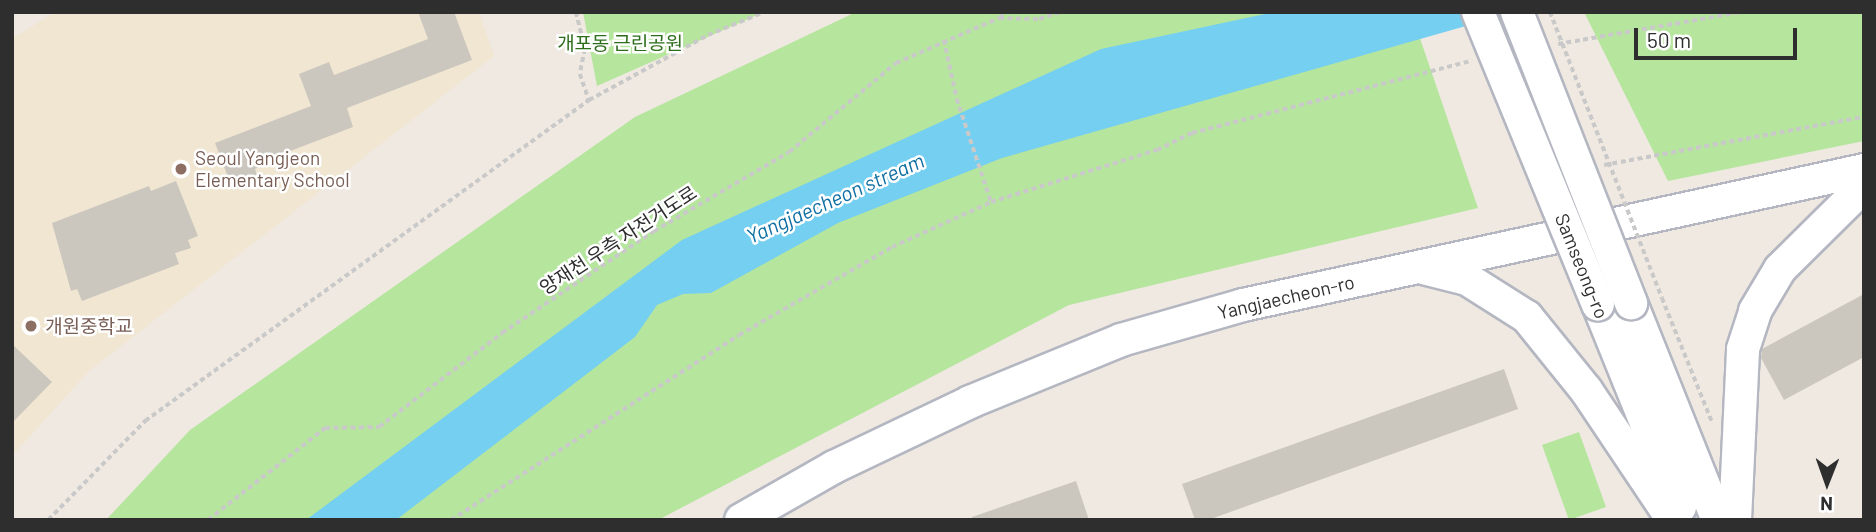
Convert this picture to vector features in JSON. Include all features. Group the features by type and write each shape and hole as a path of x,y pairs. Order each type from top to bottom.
{"main road":[{"name":"Samseong-ro","path":"1478,12 1685,520"},
{"name":"Samseong-ro","path":"1517,12 1579,169 1646,300 1718,520"},
{"name":"Yangjaecheon-ro","path":"741,520 834,467 970,402 1121,340 1415,267 1864,170"},
{"path":"1735,520 1743,349 1755,312 1780,269 1864,186"},
{"path":"1415,267 1468,279 1527,317 1586,390 1673,520"}],"path":[{"path":"576,12 585,49 580,74 589,100"},
{"path":"48,520 145,421 589,100 708,35 764,12"},
{"path":"999,18 1008,12"},
{"name":"양재천 우측 자전거도로","path":"208,520 325,428 379,427 502,333 643,238 789,152 896,62 999,18 1039,19 1060,12"},
{"path":"1550,12 1646,300 1715,428"},
{"path":"1551,46 1742,12"},
{"path":"944,40 957,99 991,202"},
{"path":"451,520 739,335 892,247 991,202 1157,150 1192,133 1474,61"},
{"path":"1579,169 1864,117"}],"shaded area":[{"name":"Seoul Yangjeon Elementary School","path":"55,12 479,12 494,56 89,371 12,456 12,39"}],"green space":[{"name":"개포동 근린공원","path":"583,12 764,12 597,86"},
{"path":"856,12 1411,12 1478,208 1069,305 658,520 106,520 190,430 635,117"},
{"path":"1584,12 1864,12 1864,141 1668,181"},
{"path":"1579,432 1606,507 1569,520 1542,445"}],"water":[{"name":"Yangjaecheon stream","path":"1274,12 1515,12 1002,158 838,223 711,293 683,294 657,305 635,337 396,520 306,520 682,240 1101,49"}],"building":[{"path":"418,12 454,12 472,60 347,108 353,127 285,153 255,169 257,175 231,185 215,143 311,106 299,74 329,62 334,75 428,39"},
{"path":"176,181 198,236 188,240 191,248 175,253 179,264 82,301 77,289 71,291 52,223 149,186 151,191"},
{"path":"1864,294 1864,357 1784,400 1761,358 1762,349"},
{"path":"12,344 52,382 12,423"},
{"path":"1504,369 1518,409 1208,520 1195,520 1182,484"},
{"path":"1076,481 1089,520 972,520 972,517"}],"place":[{"name":"Seoul Yangjeon Elementary School","path":"181,169"},
{"name":"개원중학교","path":"31,326"}]}
